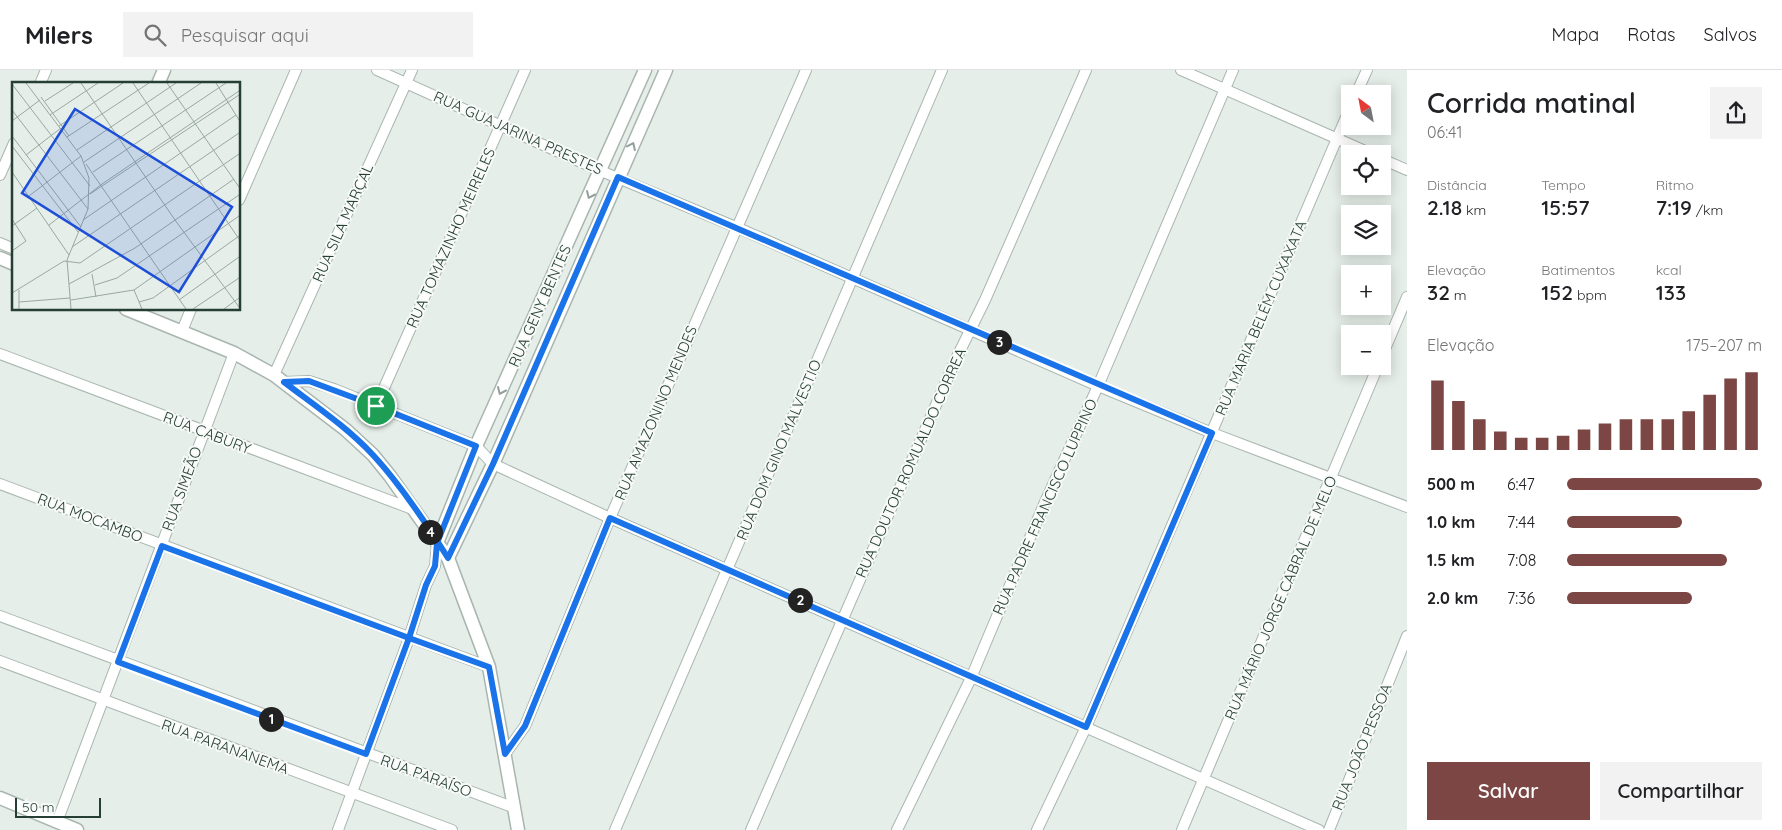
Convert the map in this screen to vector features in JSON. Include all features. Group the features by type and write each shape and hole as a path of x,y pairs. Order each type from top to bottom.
{"street":[{"path":"41,82 46,70"},
{"path":"159,82 164,70"},
{"path":"240,198 296,70"},
{"name":"RUA GUAJARINA PRESTES","path":"377,70 502,124 601,170 852,277 1098,386 1212,433 1407,507"},
{"name":"RUA SILA MARÇAL","path":"279,379 412,70"},
{"name":"RUA TOMAZINHO MEIRELES","path":"376,406 525,70"},
{"name":"RUA GENY BENTES","path":"437,543 476,446 645,70"},
{"name":"RUA GENY BENTES","path":"448,558 493,464 666,70"},
{"name":"RUA AMAZONINO MENDES","path":"505,754 525,726 610,518 806,70"},
{"name":"RUA DOM GINO MALVESTIO","path":"615,830 942,70"},
{"name":"RUA DOUTOR ROMUALDO CORREA","path":"750,830 1086,70"},
{"path":"1182,70 1352,145"},
{"name":"RUA PADRE FRANCISCO LUPPINO","path":"897,830 971,678 1045,502 1098,386 1233,70"},
{"path":"1360,85 1367,70"},
{"name":"RUA MARIA BELÉM CUXAXATA","path":"1037,830 1086,727 1341,129"},
{"path":"0,175 12,148"},
{"path":"1391,163 1407,170"},
{"path":"0,242 12,247"},
{"path":"0,258 12,263"},
{"path":"1391,335 1407,297"},
{"path":"129,310 234,353 279,379 346,430 373,455 415,510 448,558 489,667 518,830"},
{"path":"182,331 191,310"},
{"name":"RUA SIMEÃO","path":"57,822 234,353"},
{"name":"RUA CABURY","path":"0,354 415,510"},
{"name":"RUA MÁRIO JORGE CABRAL DE MELO","path":"1182,830 1374,375"},
{"path":"279,379 309,381 476,446 493,464 610,518 728,568 971,678 1204,778 1319,830"},
{"name":"RUA MOCAMBO","path":"0,484 489,667"},
{"path":"338,830 409,638 426,585 435,566 437,543"},
{"path":"435,566 448,558"},
{"name":"RUA PARAÍSO","path":"0,616 118,662 515,808"},
{"name":"RUA JOÃO PESSOA","path":"1329,830 1407,636"},
{"name":"RUA PARANANEMA","path":"0,661 102,701 452,830"},
{"path":"0,798 77,830"}],"route":[{"path":"376,406 309,381 284,382 346,430 373,455 415,510 437,543 448,558 493,464 618,177 1098,386 1212,433 1125,632 1086,727 918,655 728,568 610,518 525,726 505,754 489,667 409,638 366,754 118,662 162,546 409,638 426,585 435,566 437,543 476,446 376,406"}]}
